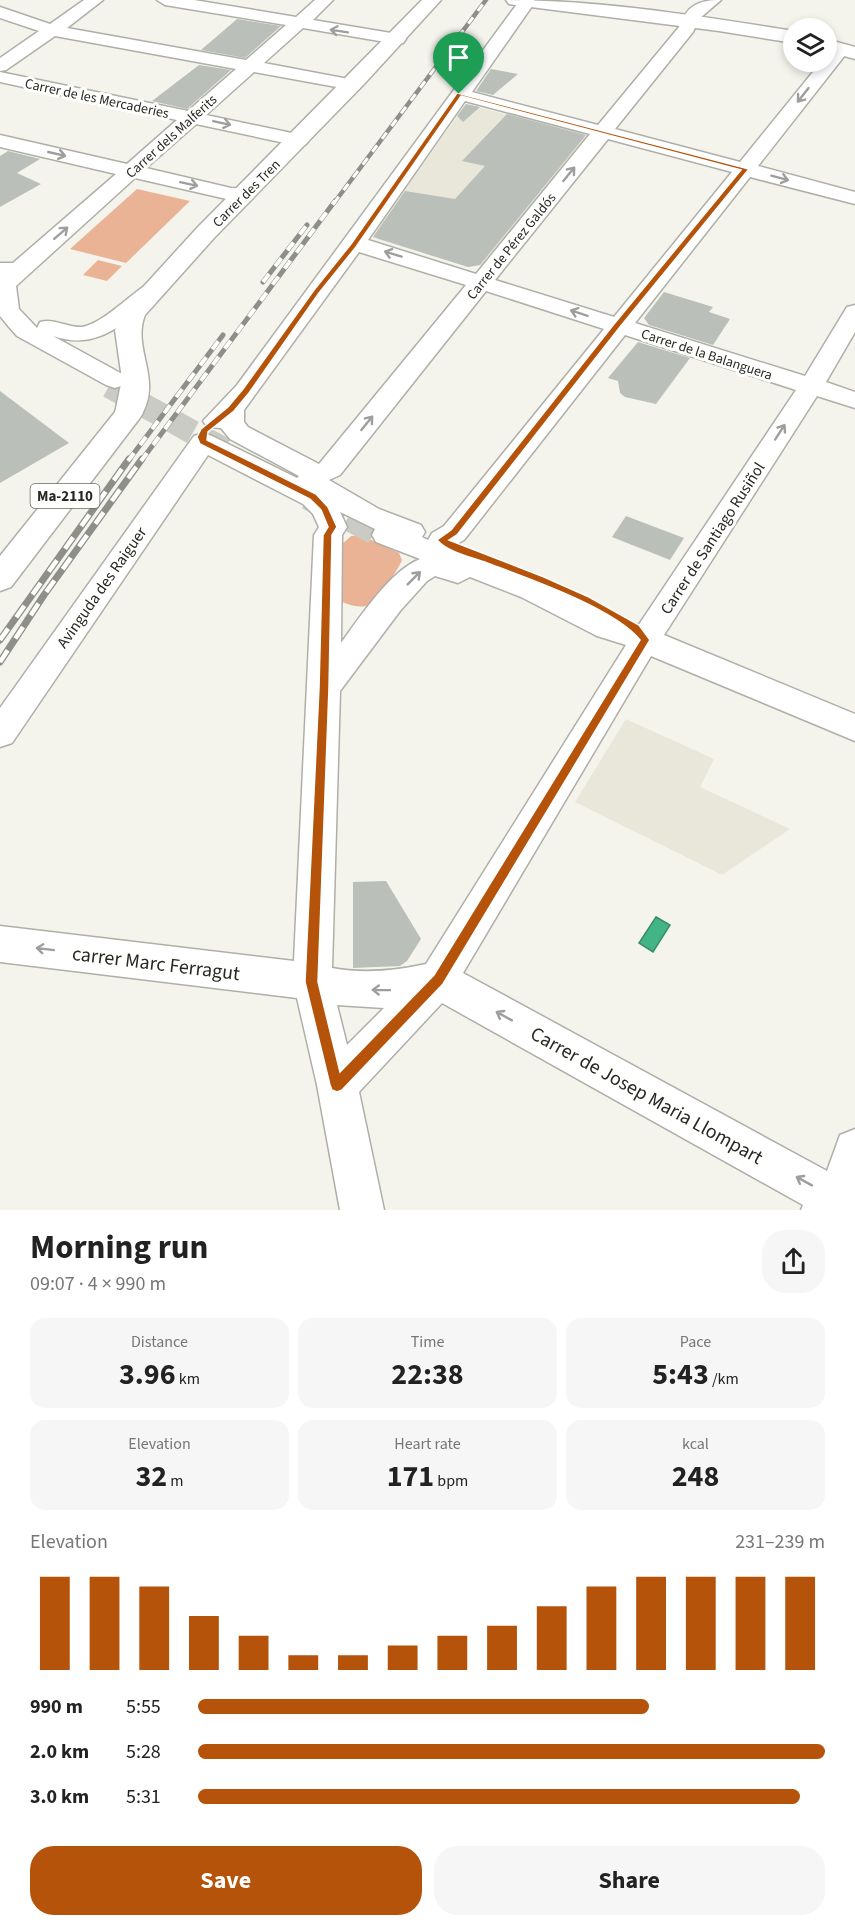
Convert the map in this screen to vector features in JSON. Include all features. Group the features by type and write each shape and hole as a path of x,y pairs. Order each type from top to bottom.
{"main road":[{"name":"Carrer des Tren","path":"0,579 129,412 136,388 119,377 128,322 151,292 353,86 432,0"},
{"path":"521,1 783,35"}],"street":[{"path":"0,66 95,0"},
{"path":"165,0 397,39"},
{"name":"Carrer dels Malferits","path":"4,288 325,0"},
{"name":"Carrer de Pérez Galdós","path":"231,409 229,418 232,426 239,433 313,472 330,469 603,132 690,22 691,17 713,0"},
{"name":"Avinguda des Raiguer","path":"0,734 214,440 202,437 204,431 231,409 316,291 353,246 521,1"},
{"path":"0,12 52,30 353,86"},
{"path":"442,540 454,532 617,325 840,49"},
{"name":"Carrer de les Mercaderies","path":"0,78 299,140"},
{"path":"459,94 855,198"},
{"path":"0,141 231,194 246,193"},
{"name":"Carrer de la Balanguera","path":"353,246 365,246 855,400"},
{"path":"4,288 18,298 34,318 73,345 121,358 119,377"},
{"path":"4,288 119,377"},
{"path":"48,327 70,335 97,331 151,292"},
{"name":"Carrer de Santiago Rusiñol","path":"337,1085 438,980 645,640 811,386 855,312"},
{"path":"214,440 334,494 377,526 531,589 609,628"},
{"path":"214,440 313,497 320,502 331,522 328,535 312,982 337,1085 362,1210"},
{"path":"331,522 377,526 442,540 454,548 541,579 585,600 635,627 645,640"},
{"path":"324,688 382,612 423,569 429,566 440,566 477,578 578,621 645,640 855,728"},
{"path":"326,608 342,615 365,616 382,612"},
{"name":"carrer Marc Ferragut","path":"0,944 312,982"},
{"path":"312,982 347,989 391,990 438,980"},
{"name":"Carrer de Josep Maria Llompart","path":"438,980 839,1207"},
{"path":"839,1207 855,1150"}],"shaded area":[{"path":"473,106 581,133 585,138 482,265 468,267 377,239 373,233 462,110"},
{"path":"137,189 190,201 126,263 70,249"},
{"path":"98,260 122,266 107,281 83,275"},
{"path":"361,535 399,553 402,560 381,593 366,606 351,605 337,599 340,546 351,536"},
{"path":"626,719 714,759 700,787 790,829 722,875 575,802"},
{"path":"656,917 670,925 653,952 639,943"}],"building":[{"path":"237,19 281,26 245,58 201,50"},
{"path":"199,65 231,70 187,109 152,101"},
{"path":"491,69 518,74 493,95 476,91"},
{"path":"466,104 480,107 463,122 457,116"},
{"path":"507,114 586,135 480,265 468,267 373,237 405,191 455,199 485,166 462,161"},
{"path":"8,151 40,159 17,173 41,184 0,207 0,156"},
{"path":"664,292 713,307 709,312 730,319 713,345 649,325 644,318"},
{"path":"638,342 690,358 656,404 625,397 620,393 618,381 608,378"},
{"path":"0,391 69,443 0,483"},
{"path":"626,516 684,538 670,560 612,537"},
{"path":"386,881 421,939 407,961 400,966 353,968 353,882"}],"tunnel":[{"path":"109,386 232,454"},
{"path":"309,495 386,535"}],"railway":[{"path":"334,203 486,0"},
{"path":"141,461 335,201"},
{"path":"263,282 307,225"},
{"path":"128,461 223,335"},
{"path":"0,640 129,459"},
{"path":"0,662 44,595 142,459"}],"route":[{"path":"459,94 745,169 617,325 454,532 442,540 454,548 541,579 585,600 635,627 645,640 438,980 337,1085 312,982 328,535 333,527 330,516 320,502 313,497 203,442 202,437 204,431 231,409 246,391 316,291 353,246 459,94"}]}
